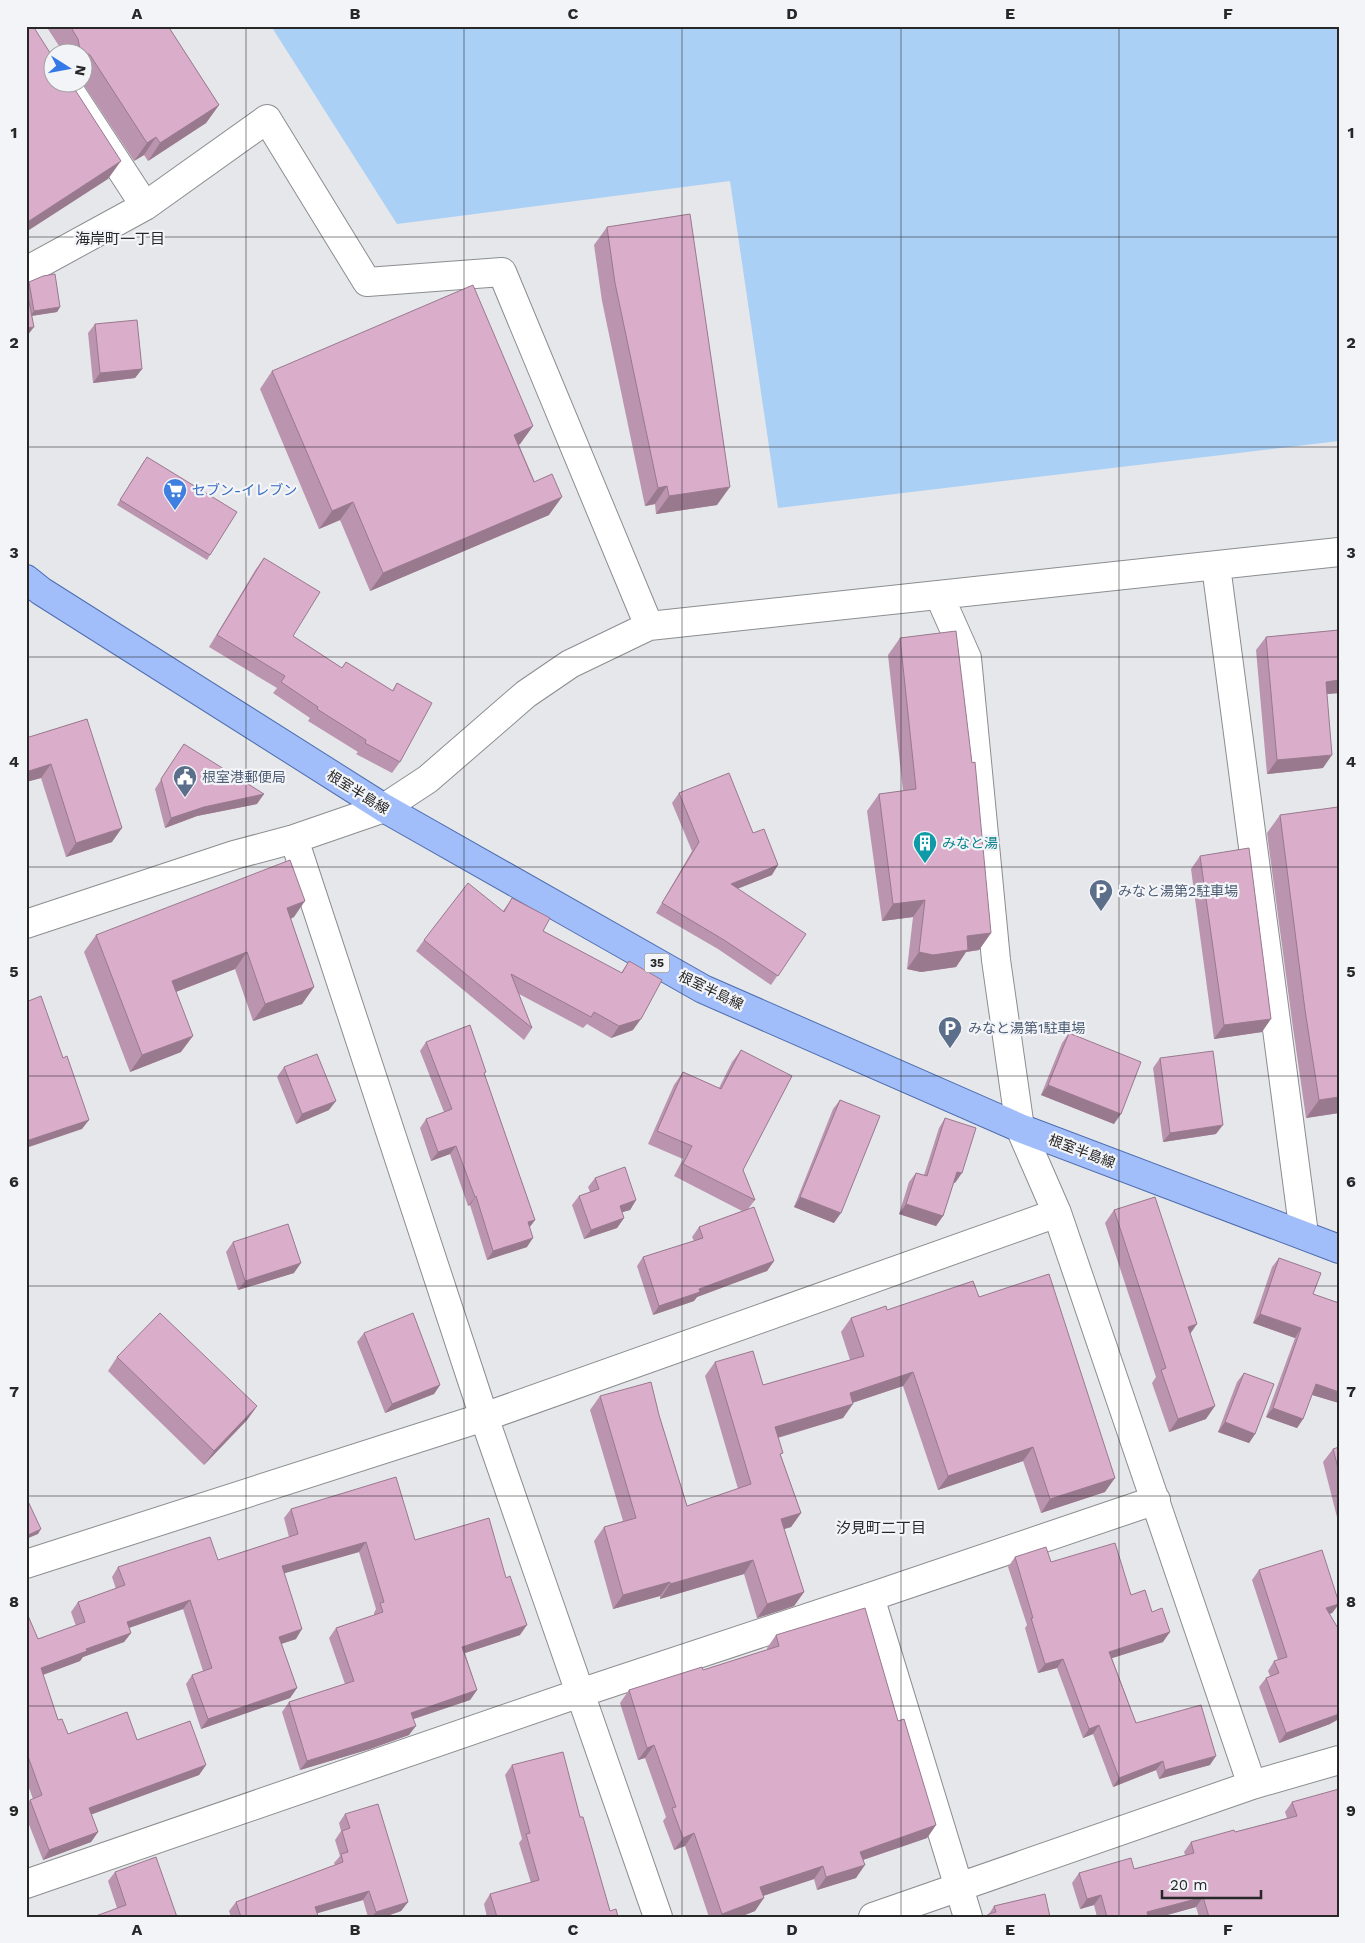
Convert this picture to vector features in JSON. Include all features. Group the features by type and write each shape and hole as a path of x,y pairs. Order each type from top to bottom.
{"main road":[{"name":"根室半島線","path":"31,589 384,808 703,989 1020,1128 1304,1234 1339,1249"}],"street":[{"path":"71,92 145,206"},
{"path":"26,271 145,206 266,118 367,282 502,272 649,626"},
{"path":"26,924 234,855 294,839 384,808 428,779 526,694 570,664 649,626 1339,552"},
{"path":"1216,566 1304,1234"},
{"path":"939,595 967,658 996,960 1020,1128 1057,1213 1252,1785"},
{"path":"294,839 484,1417 658,1917"},
{"path":"26,1564 484,1417 1057,1213"},
{"path":"26,1884 580,1693 870,1598 1156,1500"},
{"path":"870,1598 968,1917"},
{"path":"873,1917 1252,1785 1339,1760"}],"water":[{"path":"271,26 1339,26 1339,441 778,508 730,181 397,224"}],"building":[{"path":"26,26 33,26 43,42 42,92 76,92 121,161 26,223"},
{"path":"70,26 168,26 219,105 160,143 156,137 147,143 92,58 92,42 79,42"},
{"path":"690,214 730,487 669,496 667,486 658,488 615,283 607,227"},
{"path":"55,274 60,307 34,311 29,282 43,276"},
{"path":"473,285 533,426 514,435 534,482 552,474 562,497 383,573 353,502 332,511 272,371"},
{"path":"26,297 28,297 34,327 26,328"},
{"path":"137,320 142,369 100,373 95,324"},
{"name":"セブン-イレブン","path":"147,457 237,512 210,555 120,500"},
{"path":"264,558 320,592 293,636 342,668 346,662 393,691 397,683 432,703 400,762 365,743 366,740 317,709 318,707 281,682 285,676 217,635"},
{"path":"1339,630 1339,680 1326,682 1332,755 1277,760 1266,637"},
{"path":"956,631 972,763 975,762 991,933 967,936 968,950 933,955 919,952 925,900 893,904 879,794 916,789 900,638"},
{"path":"87,719 122,828 76,843 51,764 26,772 26,738"},
{"path":"184,744 264,794 204,807 171,818 161,779"},
{"path":"729,773 753,833 764,829 778,865 731,884 806,934 778,976 724,940 662,903 699,842 679,793"},
{"path":"1338,807 1339,1097 1319,1100 1305,1010 1280,815"},
{"path":"1249,848 1271,1019 1224,1025 1200,856"},
{"path":"290,860 305,901 287,908 314,987 265,1004 247,952 172,981 193,1036 142,1055 96,935"},
{"path":"468,883 504,912 512,898 550,918 543,931 622,973 629,961 662,980 641,1019 619,1026 594,1012 591,1017 511,974 532,1028 424,940"},
{"path":"41,996 63,1058 67,1056 89,1120 26,1141 26,1002"},
{"path":"470,1025 486,1072 484,1073 535,1220 528,1222 533,1238 493,1251 476,1196 456,1146 438,1152 426,1119 452,1109 426,1042"},
{"path":"1069,1033 1141,1062 1121,1114 1048,1085"},
{"path":"741,1050 792,1076 743,1170 755,1200 683,1164 692,1146 657,1131 683,1072 721,1089"},
{"path":"1213,1051 1223,1125 1170,1133 1160,1058"},
{"path":"317,1054 336,1101 302,1114 284,1067"},
{"path":"840,1100 880,1116 841,1213 800,1197"},
{"path":"945,1118 976,1128 962,1173 957,1172 943,1216 906,1204 916,1173 927,1176"},
{"path":"625,1167 636,1200 620,1206 624,1218 591,1230 579,1196 599,1189 595,1178"},
{"path":"1155,1197 1197,1324 1188,1327 1215,1406 1178,1419 1161,1370 1166,1368 1114,1210"},
{"path":"754,1207 774,1261 699,1289 700,1292 659,1306 643,1257 703,1238 699,1227"},
{"path":"288,1224 301,1263 245,1281 233,1242"},
{"path":"1279,1258 1321,1273 1313,1294 1339,1303 1339,1392 1316,1384 1303,1419 1273,1408 1301,1328 1260,1314"},
{"path":"1049,1274 1115,1478 1050,1499 1033,1447 948,1476 913,1372 850,1393 853,1404 775,1427 783,1453 780,1454 801,1513 781,1519 804,1592 767,1604 753,1560 670,1584 670,1582 623,1595 604,1527 636,1518 600,1396 651,1382 659,1415 687,1506 751,1484 715,1362 753,1351 763,1385 864,1356 851,1318 886,1306 887,1310 973,1281 979,1297"},
{"path":"160,1313 257,1406 214,1451 117,1357"},
{"path":"413,1313 440,1385 392,1404 364,1333"},
{"path":"1244,1373 1274,1384 1255,1434 1225,1422"},
{"path":"1339,1447 1339,1472 1333,1449"},
{"path":"396,1477 415,1540 489,1518 506,1578 510,1576 527,1625 462,1647 477,1690 411,1713 416,1726 307,1761 289,1702 354,1681 336,1628 383,1612 380,1603 384,1602 366,1542 282,1566 302,1629 279,1637 297,1688 208,1719 192,1675 212,1668 190,1600 127,1622 131,1633 41,1668 58,1720 62,1719 68,1734 127,1712 137,1740 190,1721 206,1765 89,1808 98,1832 49,1850 30,1800 42,1795 26,1751 26,1611 38,1639 85,1622 78,1602 125,1585 118,1567 210,1537 218,1560 298,1534 291,1509"},
{"path":"26,1497 41,1529 26,1536"},
{"path":"1115,1543 1131,1595 1145,1590 1152,1612 1162,1608 1170,1632 1109,1652 1136,1723 1201,1705 1216,1756 1165,1770 1163,1761 1119,1778 1099,1725 1089,1729 1063,1659 1045,1664 1015,1557 1046,1547 1051,1562"},
{"path":"1322,1550 1339,1603 1326,1608 1339,1630 1339,1714 1286,1733 1266,1678 1279,1673 1274,1661 1287,1657 1259,1570"},
{"path":"865,1608 898,1721 904,1719 936,1825 860,1852 865,1865 826,1877 823,1866 760,1887 764,1898 722,1914 694,1833 683,1838 672,1808 676,1807 654,1745 647,1748 629,1690 702,1667 703,1670 779,1646 776,1635"},
{"path":"563,1752 580,1817 583,1817 610,1911 616,1909 618,1917 497,1917 490,1894 539,1880 526,1834 530,1833 512,1765"},
{"path":"1339,1789 1339,1917 1209,1917 1203,1897 1147,1912 1148,1917 1107,1917 1101,1895 1087,1899 1079,1873 1131,1858 1134,1869 1194,1853 1191,1842 1297,1816 1292,1802"},
{"path":"378,1804 408,1902 376,1912 369,1891 315,1907 317,1917 241,1917 236,1902 343,1862 341,1854 348,1852 342,1831 350,1828 345,1814"},
{"path":"156,1857 177,1917 93,1917 126,1905 115,1872"},
{"path":"1045,1894 1050,1917 985,1917 996,1912 994,1906"}],"place":[{"name":"セブン-イレブン","path":"175,511"},
{"name":"根室港郵便局","path":"185,798"},
{"name":"みなと湯","path":"925,864"},
{"name":"みなと湯第2駐車場","path":"1101,912"},
{"name":"みなと湯第1駐車場","path":"950,1049"}],"district":[{"name":"海岸町一丁目","path":"120,239"},
{"name":"汐見町二丁目","path":"881,1528"}]}
